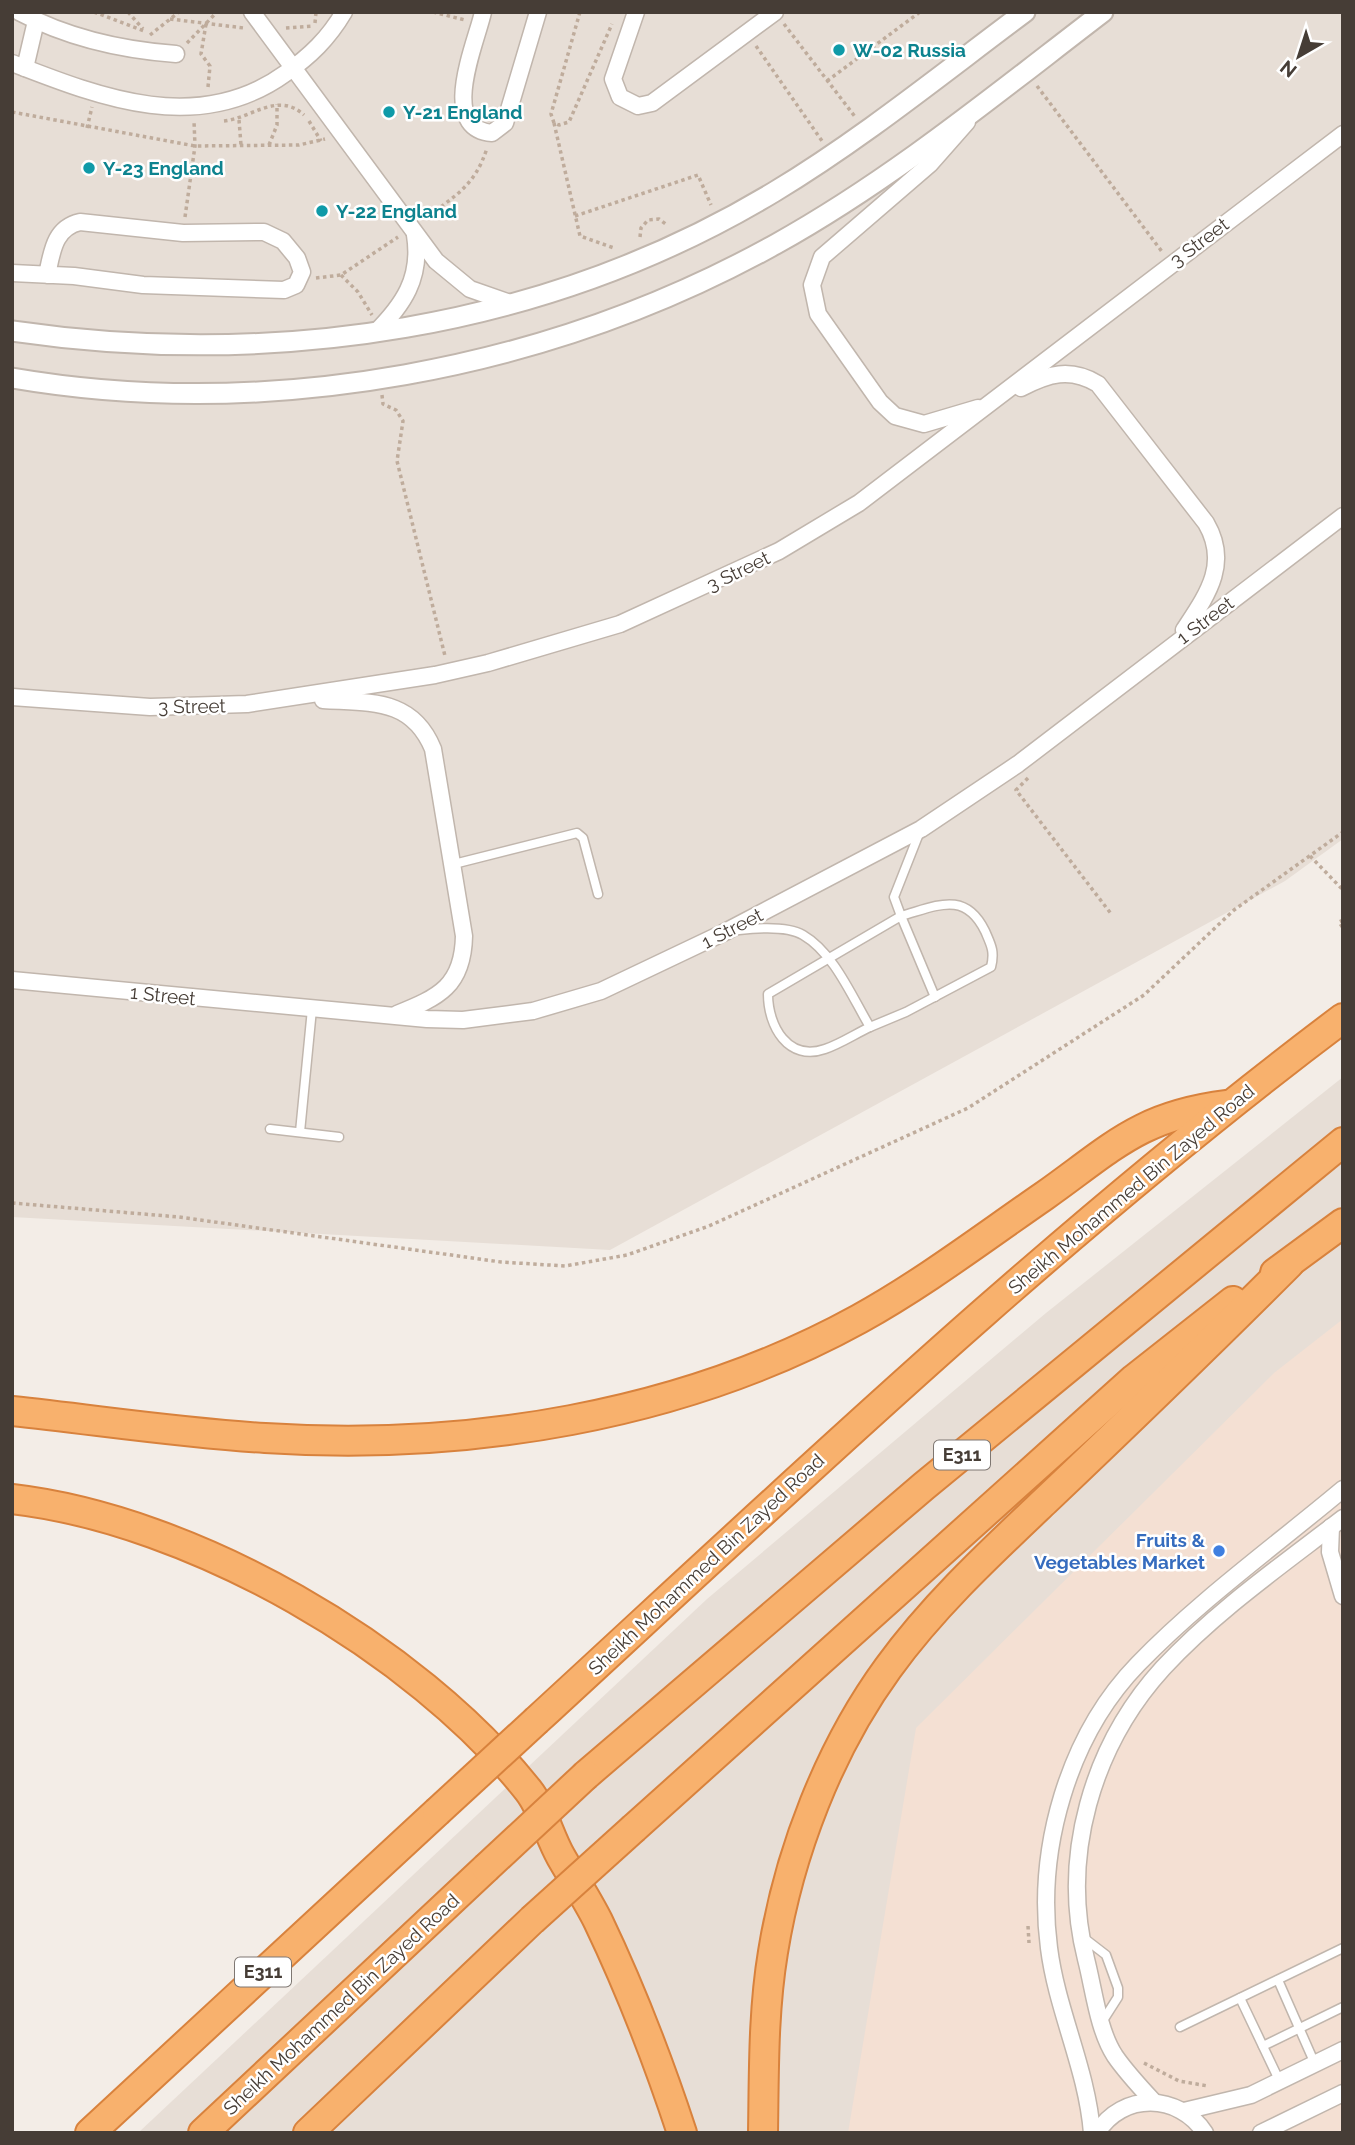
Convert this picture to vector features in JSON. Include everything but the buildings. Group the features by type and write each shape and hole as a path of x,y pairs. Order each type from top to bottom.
{"highway":[{"name":"Sheikh Mohammed Bin Zayed Road","path":"90,2133 895,1389 1227,1105 1343,1018"},
{"path":"12,1411 265,1438 391,1441 455,1438 618,1409 723,1377 813,1342 909,1289 1123,1138 1179,1114 1227,1105"},
{"name":"Sheikh Mohammed Bin Zayed Road","path":"203,2133 586,1775 913,1495 1343,1142"},
{"path":"308,2133 532,1920 1134,1379 1209,1316 1289,1264 1343,1223"},
{"path":"763,2133 765,2031 773,1952 791,1878 815,1801 850,1728 887,1669 936,1609 987,1555 1289,1264"},
{"path":"12,1499 103,1519 138,1530 184,1545 262,1580 357,1637 407,1673 471,1729 530,1792 559,1854 597,1919 654,2048 681,2133"}],"street":[{"path":"19,12 36,21 117,47 176,54"},
{"path":"252,12 272,28 293,68 413,231 458,281 484,296 512,304"},
{"path":"36,21 19,65 72,85 118,98 200,115 247,96 293,68 323,43 344,12"},
{"path":"482,18 461,97 471,120 481,130 492,133 505,123 538,12"},
{"path":"636,12 614,79 620,97 638,106 652,103 752,24 779,17"},
{"path":"12,331 88,341 167,346 271,344 374,324 431,324 512,304 633,262 715,214 831,155 1026,12"},
{"path":"12,378 105,391 192,394 270,392 359,381 500,354 631,312 734,267 820,218 974,111 1103,12"},
{"path":"974,111 930,164 821,257 813,275 812,295 818,314 880,402 894,416 923,424 942,421 992,403 1038,379 1058,373 1080,375 1106,391 1206,523 1215,543 1217,564 1213,585 1177,641"},
{"name":"3 Street","path":"12,697 100,705 187,708 296,699 449,671 541,649 620,624 737,572 859,503 1343,134"},
{"path":"12,273 143,285 273,290 291,288 300,279 301,265 283,241 271,234 183,233 73,223 58,237 47,275"},
{"path":"374,324 400,307 412,285 418,261 413,231"},
{"name":"1 Street","path":"12,980 312,1009 463,1020 544,1009 601,991 723,933 921,830 1018,764 1343,516"},
{"path":"296,699 389,706 401,710 421,727 433,749 450,865 464,936 459,968 440,995 391,1016"},
{"path":"1094,2133 1081,2068 1056,1987 1046,1908 1054,1828 1083,1745 1107,1703 1136,1665 1343,1489"},
{"path":"1153,2101 1114,2054 1102,2022 1080,1936 1076,1904 1079,1847 1092,1791 1114,1738 1161,1670 1191,1640 1337,1522"},
{"path":"1337,1522 1330,1552 1343,1596"},
{"path":"1184,2111 1251,2095 1343,2050"},
{"path":"1261,2133 1343,2092"},
{"path":"1094,2133 1117,2111 1134,2104 1153,2101 1184,2111 1205,2133"}],"lane":[{"path":"921,830 894,898 935,997"},
{"path":"450,865 577,833 583,838 598,894"},
{"path":"942,905 964,905 976,913 995,952 991,967 935,997 823,1050 804,1052 786,1044 772,1023 768,994 828,959 901,916 942,905"},
{"path":"723,933 754,928 802,934 828,959 870,1027"},
{"path":"300,1132 312,1009"},
{"path":"270,1129 339,1137"},
{"path":"1080,1936 1103,1951 1118,1988 1118,1997 1102,2022"},
{"path":"1180,2027 1343,1948"},
{"path":"1278,1980 1315,2064"},
{"path":"1240,1998 1280,2082"},
{"path":"1263,2046 1343,2007"}],"path":[{"path":"94,12 144,31"},
{"path":"128,12 144,31 146,38 179,12"},
{"path":"176,54 217,12"},
{"path":"315,25 316,12"},
{"path":"433,12 482,18"},
{"path":"580,12 551,114 580,236 615,248 605,253"},
{"path":"554,123 563,125 569,122 617,12"},
{"path":"827,81 920,12"},
{"path":"779,17 865,131"},
{"path":"170,19 297,30 323,21"},
{"path":"183,233 210,66 201,54 206,24"},
{"path":"752,24 831,155"},
{"path":"1025,71 1171,263"},
{"path":"216,121 239,120 277,104 293,106 303,113 321,141"},
{"path":"270,145 277,125 277,104"},
{"path":"12,112 195,146 321,141 340,132"},
{"path":"239,120 241,145"},
{"path":"300,279 341,275 413,231 474,180 492,133"},
{"path":"575,216 698,175 715,214"},
{"path":"700,211 715,214"},
{"path":"640,237 641,228 648,220 659,219 667,225"},
{"path":"658,229 678,220"},
{"path":"628,243 649,233"},
{"path":"341,275 358,292 374,324"},
{"path":"382,395 383,404 396,410 403,421 397,461 449,671"},
{"path":"1018,764 1029,779 1016,790 1112,915"},
{"path":"12,1203 179,1217 501,1262 565,1266 627,1255 709,1226 968,1108 1144,995 1234,910 1343,832"},
{"path":"1310,856 1343,890"},
{"path":"1343,920 1339,922 1343,928"},
{"path":"1134,2057 1179,2081 1215,2086"}],"shaded area":[{"path":"12,12 1343,12 1343,839 1285,881 610,1250 12,1217"},
{"path":"1343,1077 1343,2133 138,2133 707,1599 1046,1313"},
{"name":"Fruits & Vegetables Market","path":"1343,1319 1343,2133 848,2133 916,1728 1274,1373"}],"place":[{"name":"W-02 Russia","path":"839,50"},
{"name":"Y-21 England","path":"389,112"},
{"name":"Y-23 England","path":"89,168"},
{"name":"Y-22 England","path":"322,211"},
{"name":"Fruits & Vegetables Market","path":"1219,1551"}]}
